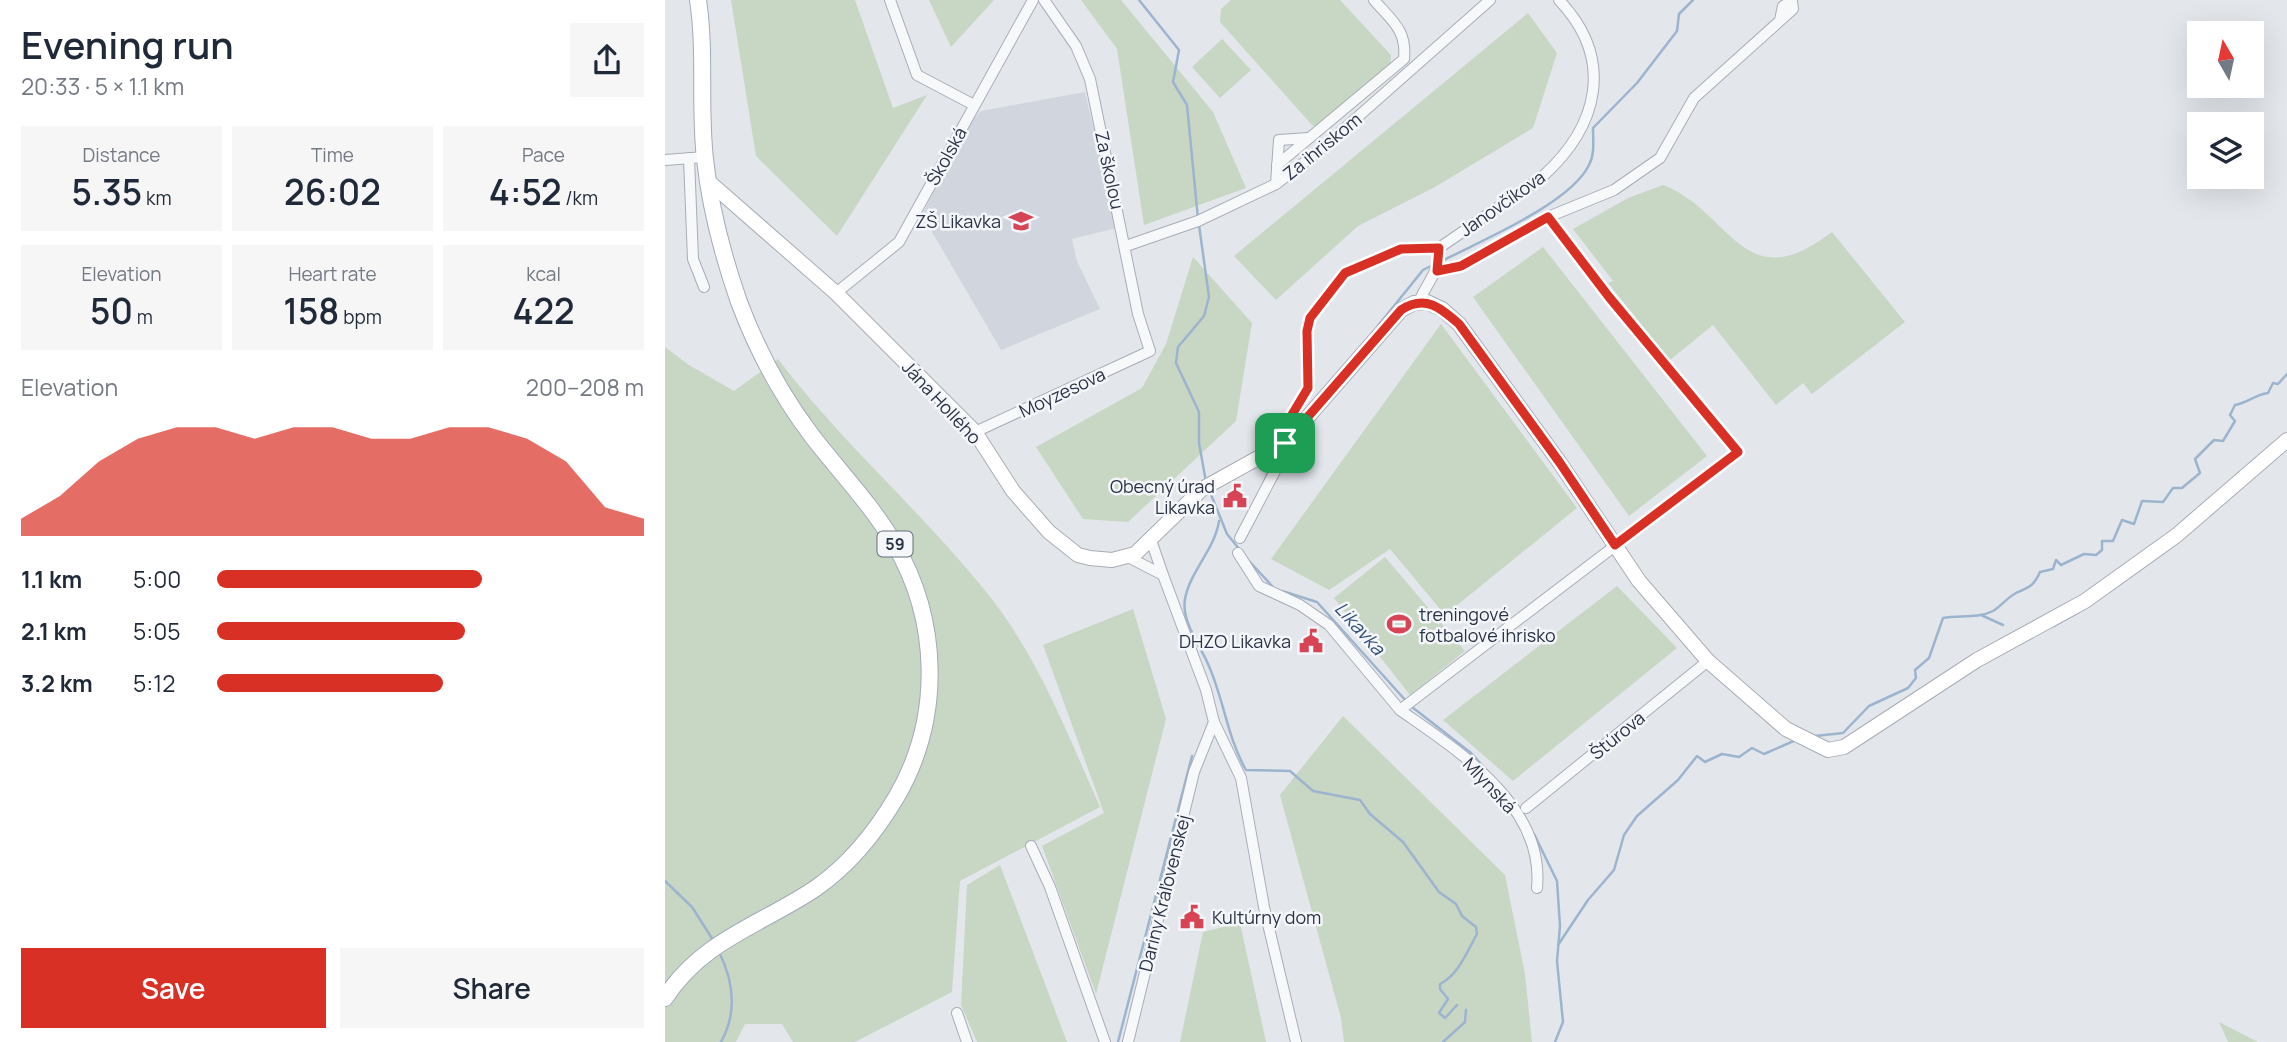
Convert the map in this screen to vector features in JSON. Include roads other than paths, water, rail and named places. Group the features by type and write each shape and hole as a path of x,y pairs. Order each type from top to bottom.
{"main road":[{"name":"59","path":"665,998 708,953 737,931 828,879 880,822 901,787 920,743 928,713 930,670 921,609 898,549 789,403 755,341 724,253 708,181 697,157 704,61 698,0"}],"street":[{"path":"890,0 917,75 974,105"},
{"name":"Školská","path":"836,293 899,242 1033,0"},
{"name":"Za školou","path":"1044,0 1076,46 1090,79 1138,314 1150,351"},
{"path":"1277,165 1403,59 1406,42 1401,31 1374,0"},
{"name":"Za ihriskom","path":"1126,246 1198,221 1276,184 1318,152 1490,0"},
{"name":"Janovčíkova","path":"1439,248 1542,177 1557,163 1578,134 1589,108 1595,62 1591,48 1570,11 1559,0"},
{"path":"1437,271 1461,266 1548,217 1614,190 1660,158 1694,98 1780,20"},
{"path":"1276,184 1279,140 1309,138"},
{"path":"665,160 697,157 693,259 704,287"},
{"name":"Jána Hollého","path":"708,181 836,293 975,432 1013,491 1061,542 1078,555 1112,561 1128,557 1163,575"},
{"path":"1405,705 1738,452 1609,297 1548,217"},
{"path":"1240,538 1285,452 1281,433 1308,388 1307,331 1310,318 1345,273 1401,249 1439,248 1437,271 1426,284 1419,302"},
{"path":"1128,557 1151,540 1202,489 1285,443 1401,310 1419,302 1434,304 1459,324 1560,463 1639,581 1708,661 1786,729 1828,750 1844,747 1977,660 2085,601 2176,535 2287,440"},
{"name":"Moyzesova","path":"975,432 1150,351"},
{"path":"1151,540 1206,690 1214,722 1241,778 1264,907 1296,1042"},
{"name":"Mlynská","path":"1238,553 1259,586 1300,605 1329,625 1405,705 1475,763 1520,817 1538,861 1537,888"},
{"name":"Štúrova","path":"1526,808 1708,661"},
{"name":"Dariny Kráľovenskej","path":"1128,1042 1194,772 1214,722"},
{"path":"1203,746 1225,745"},
{"path":"1031,846 1050,887 1105,1042"},
{"path":"957,1013 967,1042"}],"waterway":[{"name":"Likavka","path":"1139,0 1179,50 1173,82 1187,105 1198,219"},
{"path":"1442,261 1523,220 1579,180 1592,156 1593,128 1637,83 1677,31 1679,14 1693,0"},
{"name":"Likavka","path":"1199,225 1209,297 1204,316 1178,347 1176,363 1199,412 1199,443 1206,482"},
{"path":"1377,327 1423,270 1433,265"},
{"path":"1815,736 1843,733 1869,706 1908,688 1916,678 1915,670 1929,658 1943,618 1975,616 1993,611 2030,586 2040,572 2053,569 2056,560 2061,565 2084,554 2096,555 2102,550 2102,541 2113,541 2122,520 2134,524 2142,501 2163,502 2173,488 2182,488 2200,473 2195,459 2214,440 2223,441 2235,421 2230,415 2235,405 2268,393 2273,383 2278,384 2287,374"},
{"path":"1263,484 1276,455"},
{"name":"Likavka","path":"1210,492 1227,534 1240,550"},
{"path":"1219,521 1213,541 1188,589 1185,607 1188,624 1213,677 1246,770 1290,771 1313,791 1360,800 1370,814 1403,842 1439,892 1456,904 1462,916 1476,927 1477,934 1461,962 1452,975 1440,984 1440,989 1448,999 1439,1013 1445,1018 1457,1005"},
{"path":"2113,589 2173,546"},
{"name":"Likavka","path":"1249,561 1273,587"},
{"name":"Likavka","path":"1282,591 1317,602 1407,702"},
{"path":"2054,626 2079,612"},
{"path":"1981,615 2003,625"},
{"name":"Likavka","path":"1412,707 1471,753 1489,773"},
{"path":"1558,945 1588,900 1614,870 1624,835 1637,816 1678,780 1697,756 1705,762 1722,754 1739,757 1752,748 1764,754 1796,740"},
{"path":"1118,1042 1192,756"},
{"name":"Likavka","path":"1534,834 1557,881 1560,926 1557,961 1563,1022 1555,1042"},
{"path":"665,881 692,907 713,940"},
{"path":"719,952 728,975 732,997 730,1020 721,1042"},
{"path":"1443,1042 1465,1022 1466,1010"}],"place":[{"name":"ZŠ Likavka","path":"1021,221"},
{"name":"Obecný úrad Likavka","path":"1235,496"},
{"name":"treningové fotbalové ihrisko","path":"1399,624"},
{"name":"DHZO Likavka","path":"1311,641"},
{"name":"Kultúrny dom","path":"1192,917"}]}
